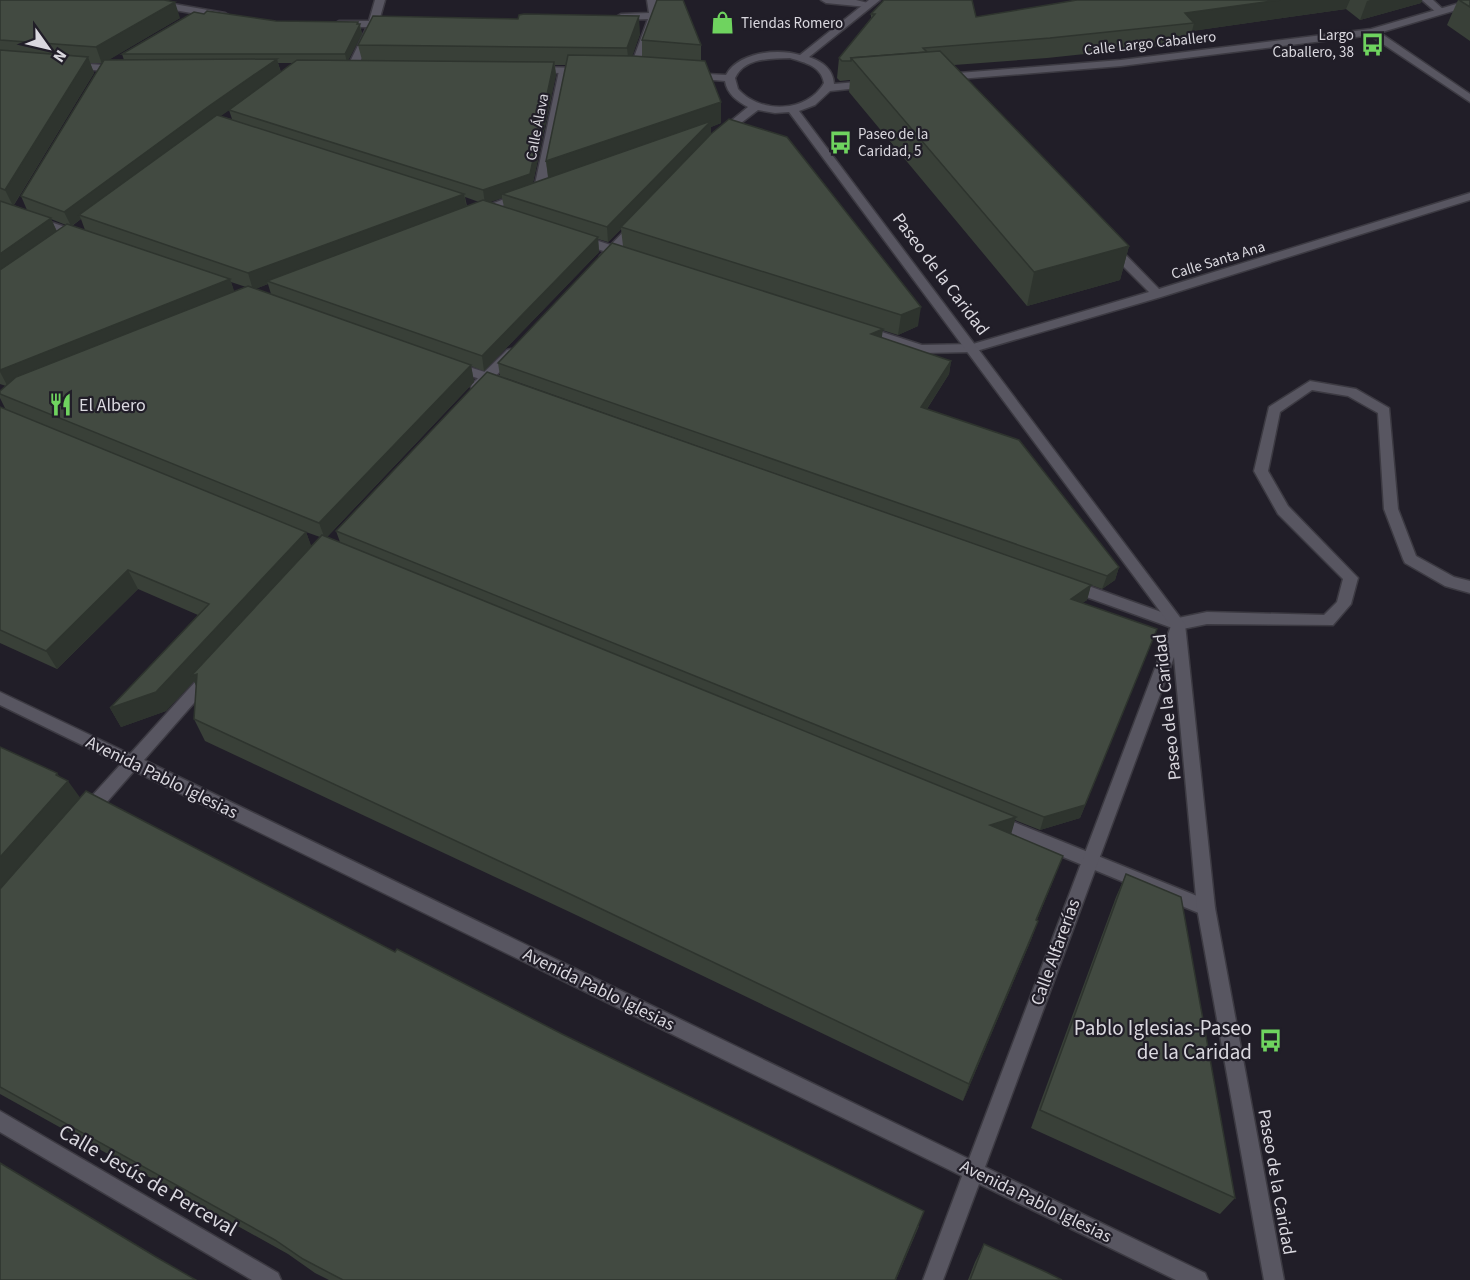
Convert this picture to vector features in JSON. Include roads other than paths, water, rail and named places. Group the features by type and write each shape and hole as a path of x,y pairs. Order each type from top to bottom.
{"street":[{"path":"135,0 196,15 234,18"},
{"path":"364,68 347,68 373,25 381,0"},
{"path":"634,71 654,16 652,0"},
{"path":"826,0 871,2"},
{"path":"1427,0 1441,12"},
{"path":"801,58 871,2"},
{"name":"Calle Largo Caballero","path":"946,80 1121,63 1372,32 1470,3"},
{"path":"607,18 654,16"},
{"path":"327,23 397,24"},
{"path":"1372,32 1470,99"},
{"path":"791,56 801,58 817,64 826,72 830,81 829,88 823,97 815,102 792,109 756,106 734,93 730,87 729,78 737,67 757,58 791,56"},
{"path":"102,74 124,57"},
{"path":"58,65 102,74 128,69"},
{"path":"528,70 599,71"},
{"name":"Calle Álava","path":"486,209 545,187 564,70"},
{"path":"622,71 646,72"},
{"path":"682,75 729,78"},
{"path":"829,88 876,83"},
{"path":"707,139 756,106"},
{"name":"Paseo de la Caridad","path":"792,109 1179,624 1206,908 1274,1280"},
{"name":"Calle Santa Ana","path":"855,327 921,349 973,348 1157,294 1470,196"},
{"path":"464,202 507,216"},
{"path":"0,208 20,209 71,233 92,240"},
{"path":"464,217 486,209"},
{"path":"595,267 645,215"},
{"path":"570,236 634,257"},
{"path":"1100,236 1157,294"},
{"path":"470,394 520,343"},
{"path":"442,362 509,385"},
{"path":"1056,580 1179,624 1207,618 1328,621 1344,604 1351,578 1283,510 1261,471 1274,410 1310,385 1351,392 1384,411 1391,509 1410,559 1450,582 1470,587"},
{"name":"Calle Alfarerías","path":"933,1280 1179,624"},
{"path":"77,825 217,668"},
{"name":"Avenida Pablo Iglesias","path":"0,698 1198,1280"},
{"path":"979,815 1206,908"},
{"name":"Calle Jesús de Perceval","path":"0,1121 271,1280"}],"place":[{"name":"Tiendas Romero","path":"723,23"},
{"name":"Largo Caballero, 38","path":"1372,44"},
{"name":"Paseo de la Caridad, 5","path":"840,143"},
{"name":"El Albero","path":"61,405"},
{"name":"Pablo Iglesias-Paseo de la Caridad","path":"1270,1040"}]}
